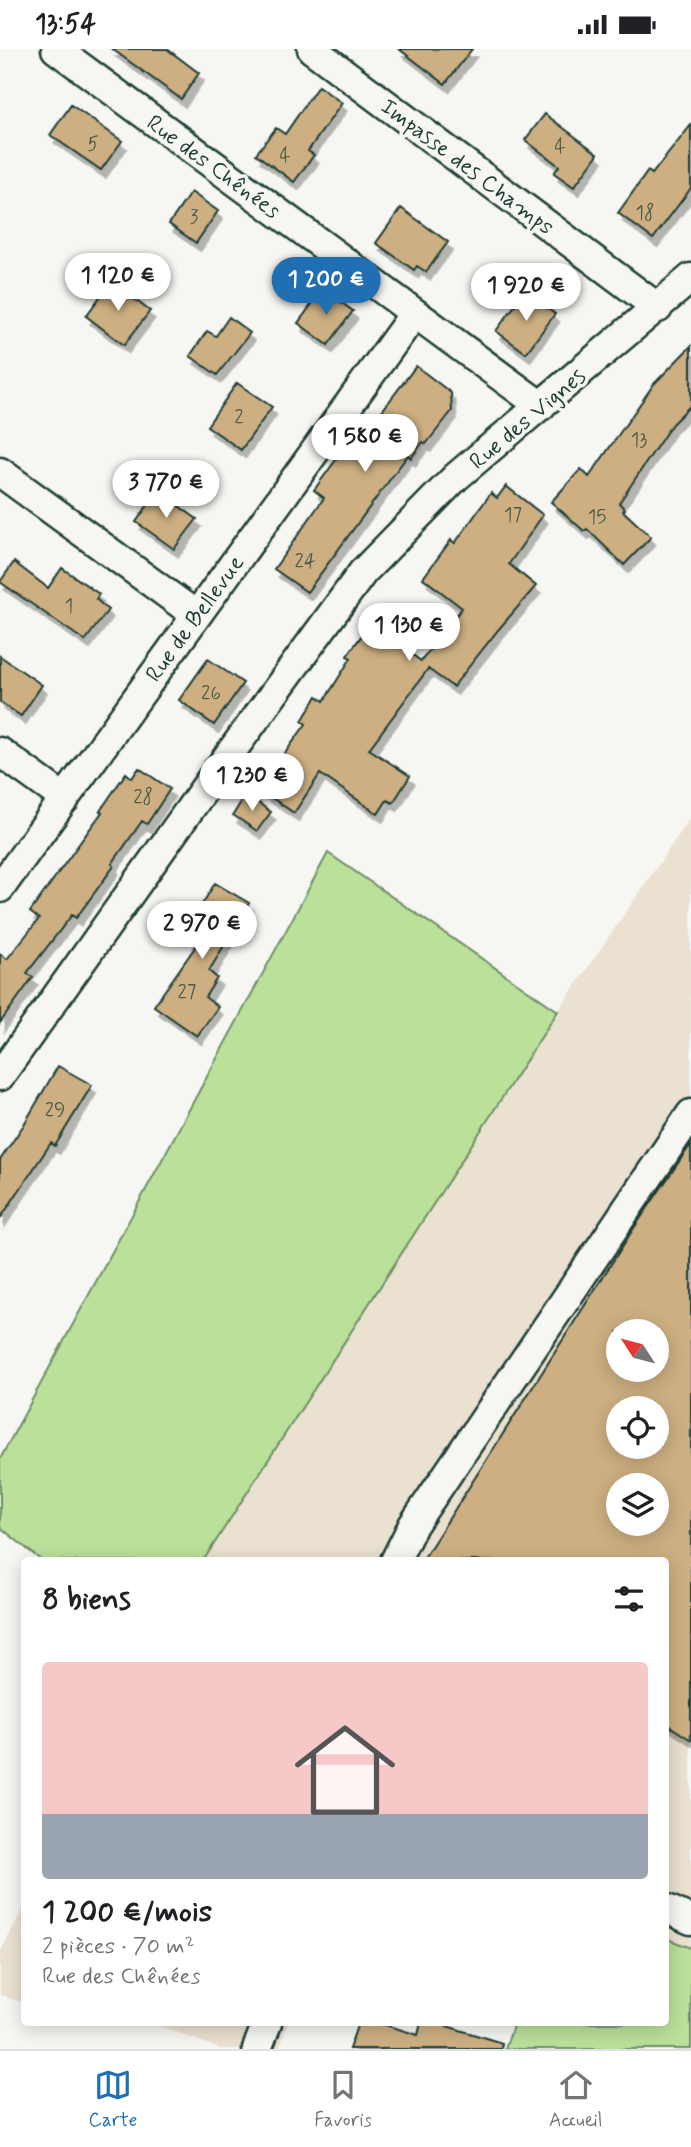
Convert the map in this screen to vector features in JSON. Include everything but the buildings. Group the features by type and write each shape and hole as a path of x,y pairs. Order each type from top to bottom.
{"street":[{"name":"Rue des Chênées","path":"56,49 541,405"},
{"name":"Impasse des Champs","path":"312,49 657,308"},
{"name":"Rue des Vignes","path":"0,1076 212,778 363,572 456,477 691,278"},
{"name":"Rue de Bellevue","path":"0,888 414,314"},
{"path":"0,472 196,615"},
{"path":"0,752 65,799"},
{"path":"397,1557 413,1525 691,1114"},
{"path":"669,1910 691,1920"},
{"path":"257,2049 266,2026"}],"shaded area":[{"path":"691,817 691,1948 669,1940 669,1557 206,1557 558,1011"},
{"path":"21,1913 21,2002 0,1995 0,1953"},
{"path":"160,2026 287,2026 279,2049 221,2049"}],"green space":[{"path":"328,853 558,1011 206,1557 37,1557 0,1527 0,1459"},
{"path":"669,1940 691,1948 691,2049 505,2049 513,2026 669,2026"}]}
